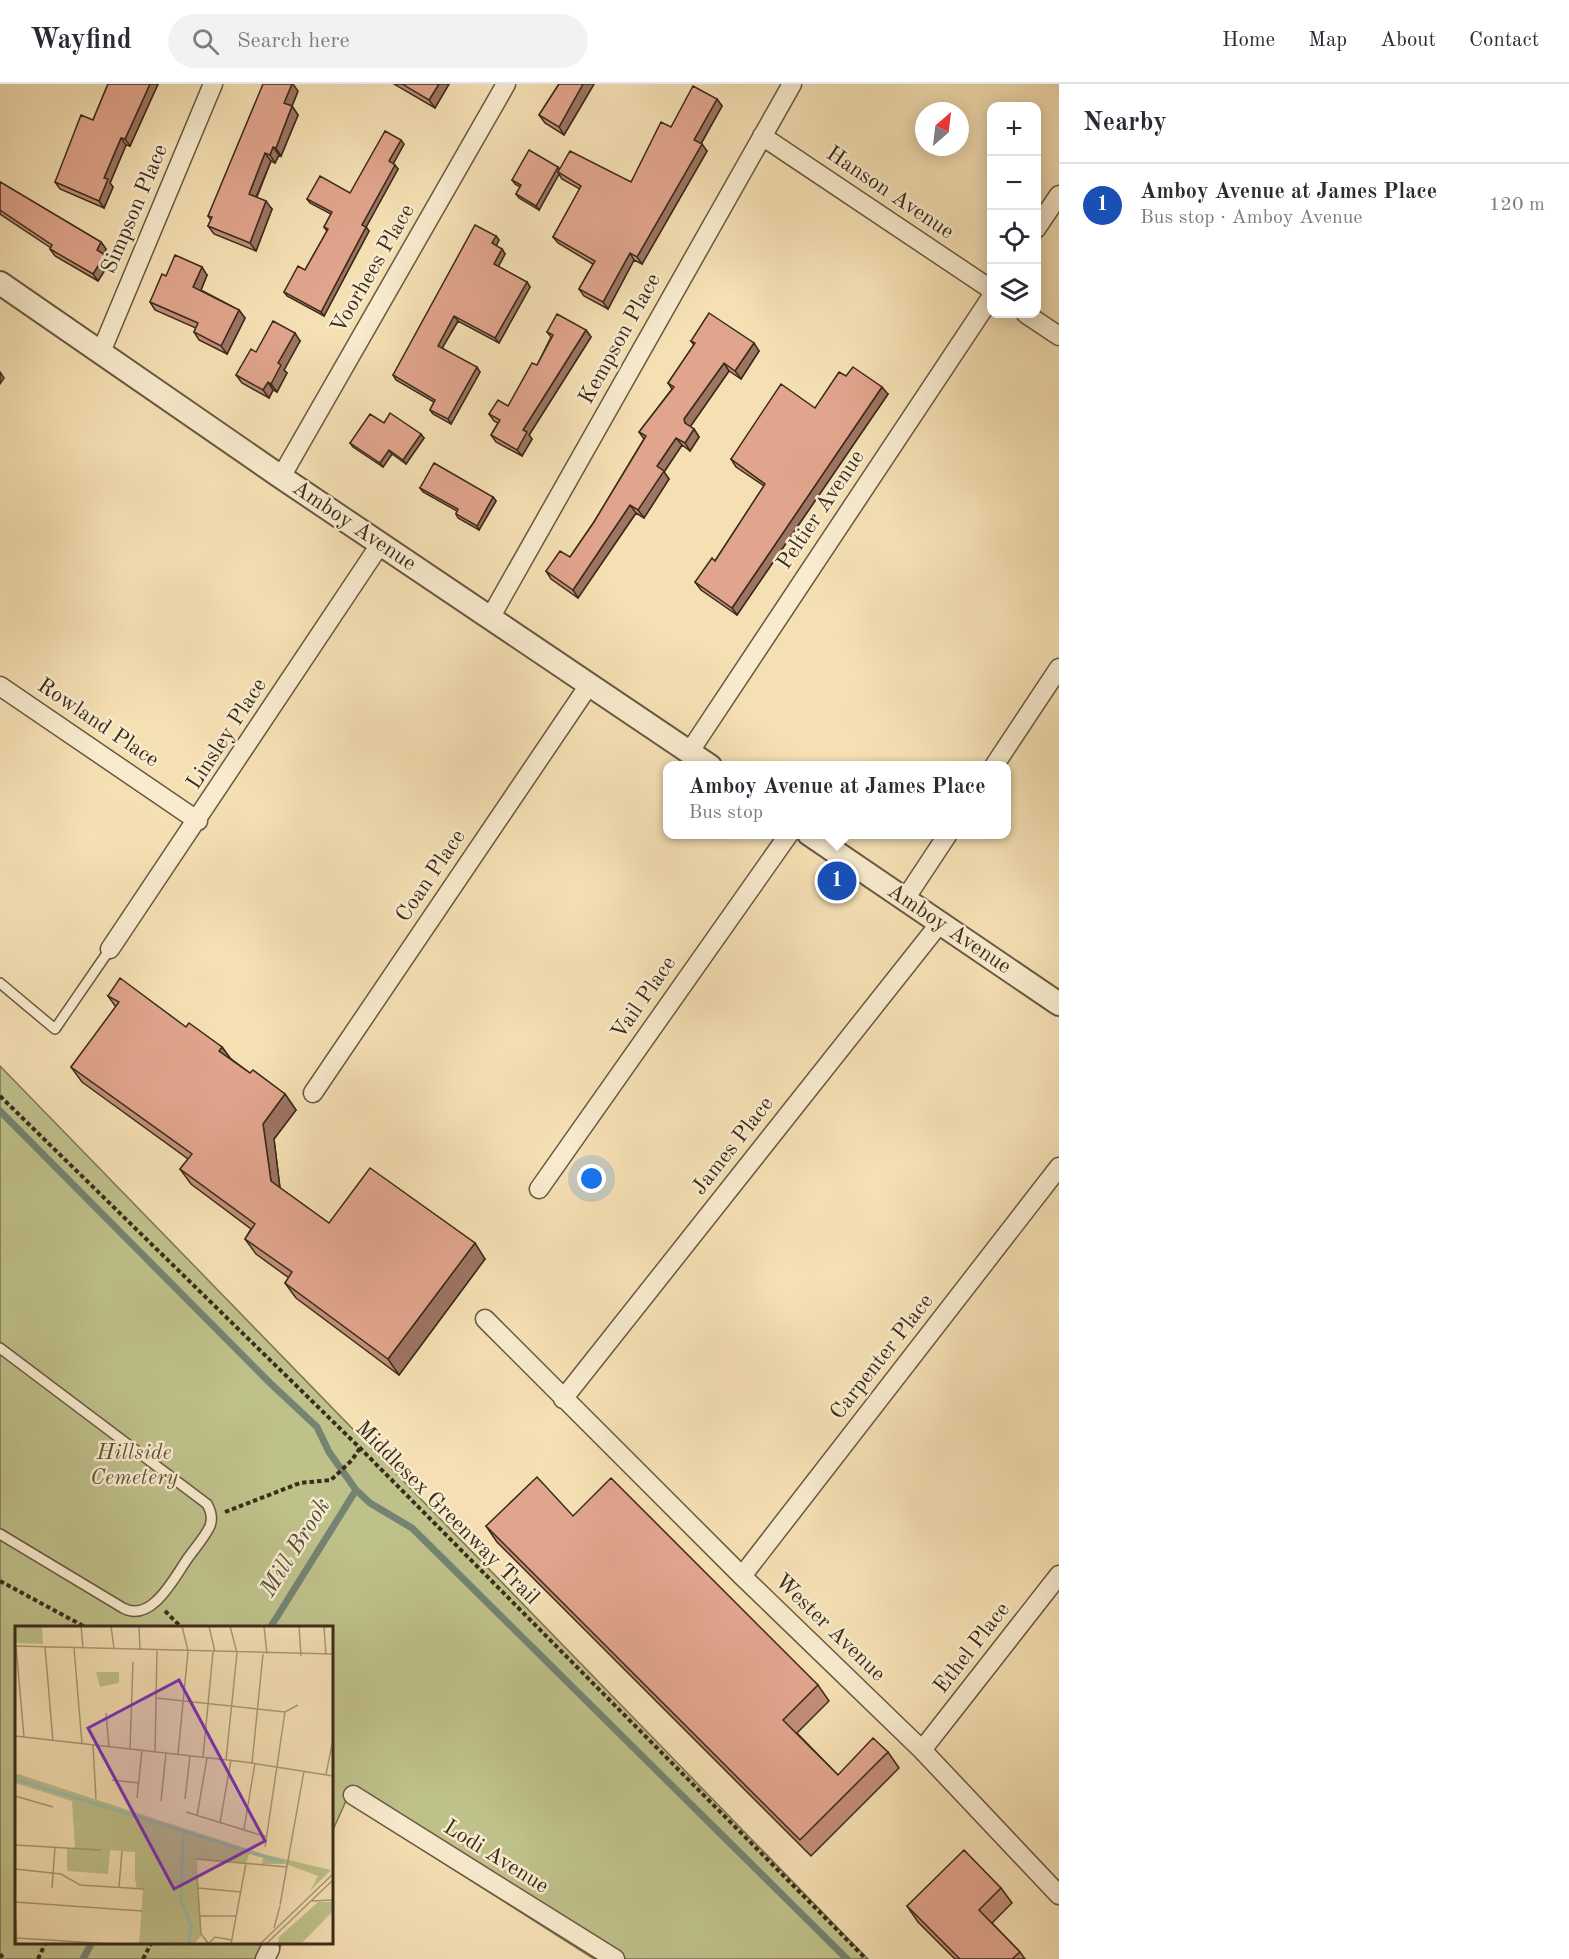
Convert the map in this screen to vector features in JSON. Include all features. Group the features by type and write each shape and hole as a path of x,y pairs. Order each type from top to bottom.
{"street":[{"name":"Simpson Place","path":"101,352 213,84"},
{"name":"Voorhees Place","path":"281,477 506,84"},
{"name":"Kempson Place","path":"490,618 792,84"},
{"name":"Hanson Avenue","path":"762,136 987,287"},
{"path":"1041,222 1059,195"},
{"name":"Amboy Avenue","path":"0,283 281,477 704,761"},
{"name":"Peltier Avenue","path":"690,751 987,304"},
{"path":"1032,318 1059,336"},
{"name":"Linsley Place","path":"110,949 198,821 381,543"},
{"path":"997,761 1059,668"},
{"name":"Coan Place","path":"313,1093 589,685"},
{"name":"Rowland Place","path":"0,686 198,821"},
{"name":"Vail Place","path":"539,1189 785,839"},
{"name":"Amboy Avenue","path":"816,839 1059,1004"},
{"path":"905,899 945,839"},
{"name":"James Place","path":"563,1399 940,923"},
{"name":"Carpenter Place","path":"742,1576 1059,1167"},
{"name":"Wester Avenue","path":"485,1319 742,1576 922,1750 1059,1894"},
{"name":"Ethel Place","path":"922,1750 1059,1575"},
{"name":"Lodi Avenue","path":"353,1795 615,1959"}],"lane":[{"path":"0,983 55,1029 110,949"},
{"path":"0,1348 207,1504 211,1517 206,1532 166,1590 153,1603 140,1610 127,1611 0,1534"}],"path":[{"name":"Middlesex Greenway Trail","path":"0,1096 360,1448 866,1959"},
{"path":"211,1517 300,1484 331,1480 352,1460 360,1448"},
{"path":"0,1581 83,1626"},
{"path":"153,1603 180,1626"},
{"path":"38,1959 45,1944"},
{"path":"143,1959 151,1944"},
{"path":"0,1954 4,1959"}],"green space":[{"name":"Hillside Cemetery","path":"0,1066 868,1959 594,1959 346,1801 333,1830 333,1626 15,1626 15,1944 282,1944 274,1959 0,1959"}],"building":[{"path":"108,84 150,84 125,139 121,138 104,178 108,179 99,201 55,182 81,115 93,120"},
{"path":"263,84 292,84 284,103 292,106 276,148 273,147 270,155 265,153 249,194 266,201 250,243 208,226 212,217 208,216"},
{"path":"402,84 439,84 429,100"},
{"path":"559,84 583,84 559,127 539,115"},
{"path":"693,86 717,99 694,140 702,144 637,257 630,253 603,302 579,289 595,261 553,237 581,186 558,172 570,151 631,182 661,122 671,127"},
{"path":"385,131 401,140 389,161 395,165 362,225 366,227 321,312 284,292 298,266 305,270 328,229 324,227 332,212 307,199 320,176 350,193"},
{"path":"529,150 558,167 536,206 516,194 521,185 512,180"},
{"path":"0,182 101,242 97,250 105,255 93,274 50,249 52,245 0,210"},
{"path":"475,225 496,236 492,243 502,249 494,264 527,282 495,338 454,316 438,346 477,367 448,419 430,410 435,400 393,375"},
{"path":"175,255 202,267 193,287 239,310 221,346 194,332 198,323 150,302 162,274 166,276"},
{"path":"709,313 754,343 735,371 724,363 684,419 685,423 694,429 685,443 676,438 657,466 664,471 638,510 630,505 573,590 546,571 560,551 570,557 594,522 646,436 639,432 674,387 668,383 695,343 691,341"},
{"path":"557,314 586,330 523,430 527,432 517,450 491,435 500,420 489,414 498,400 508,406 532,363 537,365 553,335 547,332"},
{"path":"273,321 295,333 278,363 281,365 271,384 268,382 263,390 236,375 251,349 256,352"},
{"path":"853,367 882,387 732,608 695,582 712,558 715,561 765,484 731,459 781,384 815,408 839,372 846,376"},
{"path":"390,413 421,434 403,460 389,450 380,463 350,443 370,414 384,423"},
{"path":"434,463 493,497 477,526 456,514 458,509 420,488"},
{"path":"120,978 186,1027 189,1023 222,1047 219,1051 250,1073 253,1070 285,1094 263,1124 271,1181 329,1223 370,1168 475,1243 388,1359 285,1283 292,1272 245,1239 255,1224 180,1169 192,1154 71,1067 119,1002 108,996"},
{"path":"537,1477 573,1516 611,1478 818,1685 783,1720 838,1775 873,1738 888,1752 800,1840 486,1526"},
{"path":"964,1850 1001,1888 979,1910 1020,1952 1012,1959 960,1959 907,1906"}],"waterway":[{"path":"0,1111 269,1382 317,1427 329,1452 356,1490 370,1503 412,1528 847,1959"},
{"name":"Mill Brook","path":"271,1626 356,1490"},
{"name":"Mill Brook","path":"83,1959 91,1944"}],"place":[{"name":"Amboy Avenue at James Place","path":"837,881"}]}
